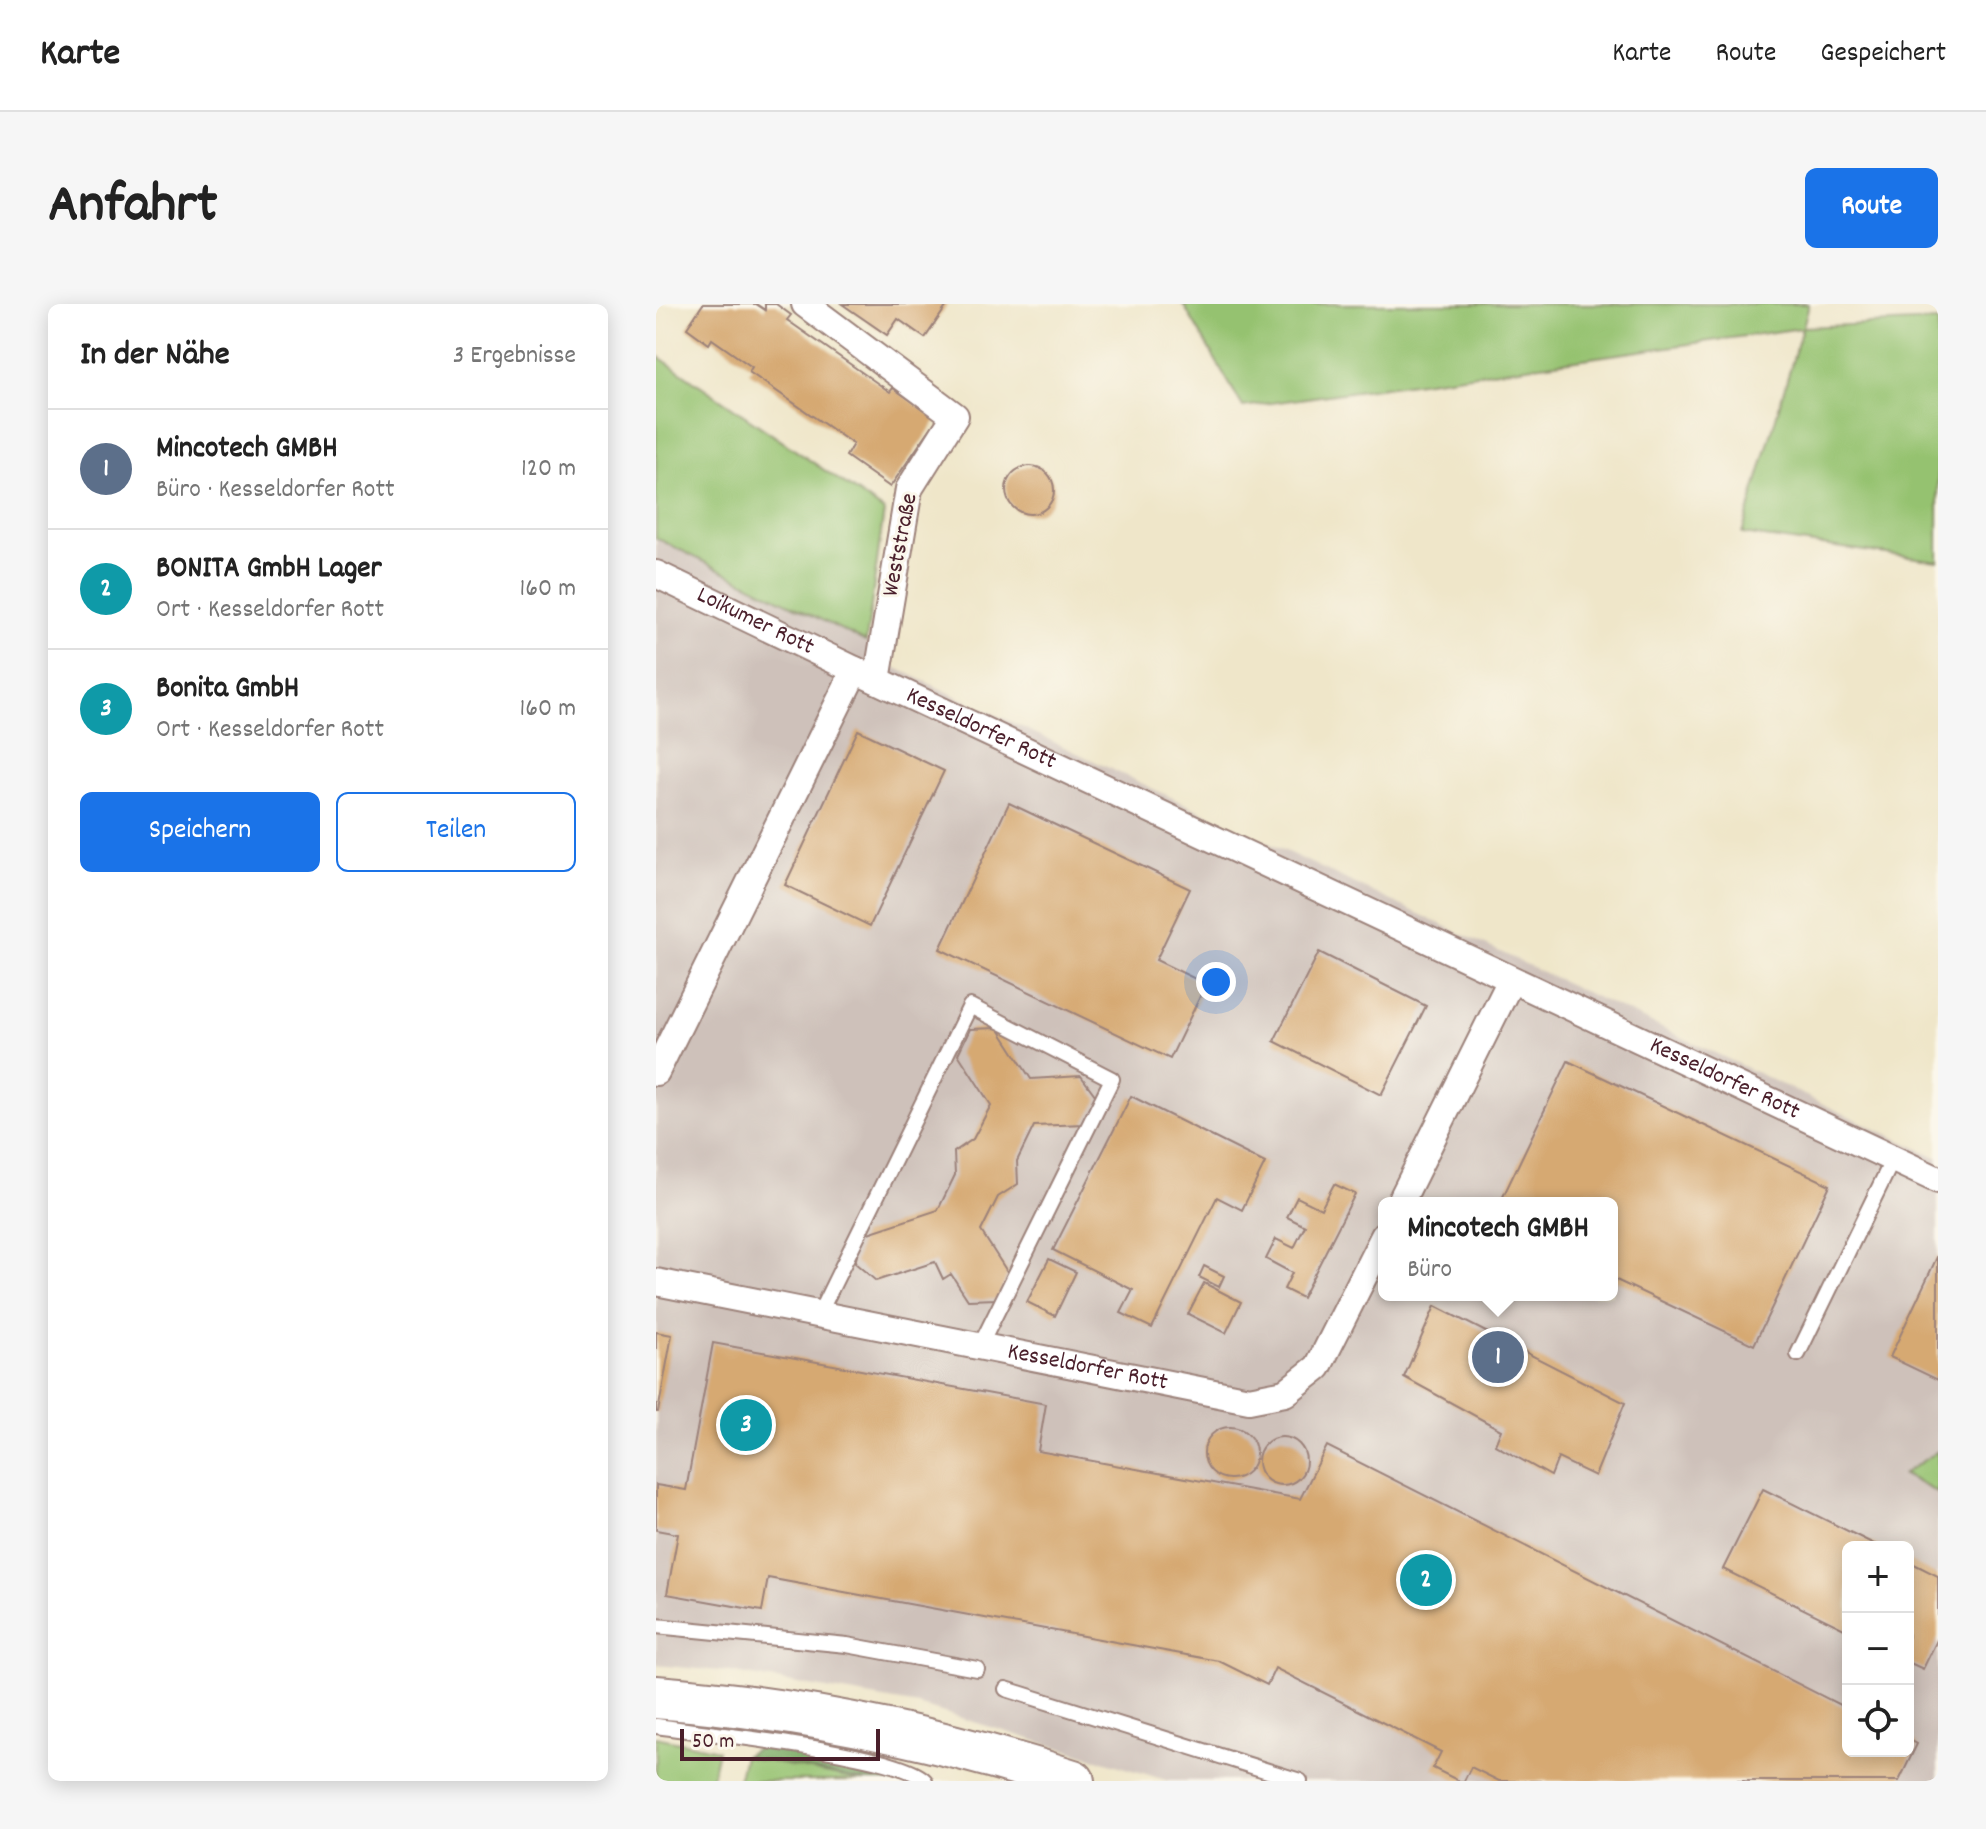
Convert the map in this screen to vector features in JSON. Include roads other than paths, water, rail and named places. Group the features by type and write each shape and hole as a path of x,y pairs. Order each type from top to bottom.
{"main road":[{"path":"656,1697 725,1702 900,1733 1073,1781"}],"street":[{"name":"Weststraße","path":"805,304 955,416 909,489 866,675"},
{"name":"Loikumer Rott","path":"656,574 866,675"},
{"name":"Kesseldorfer Rott","path":"866,675 1938,1180"},
{"path":"656,1072 866,675"},
{"path":"1403,1197 1511,980"},
{"name":"Kesseldorfer Rott","path":"656,1282 1249,1400 1285,1393 1318,1367 1378,1248"}],"lane":[{"path":"819,1314 970,1006 1112,1079 980,1346"},
{"path":"1798,1354 1893,1159"},
{"path":"656,1626 847,1645 977,1669"},
{"path":"1006,1689 1300,1781"},
{"path":"656,1726 774,1741 888,1764 902,1767 925,1781"}],"place":[{"name":"Mincotech GMBH","path":"1498,1357"},
{"name":"Bonita GmbH","path":"746,1425"},
{"name":"BONITA GmbH Lager","path":"1426,1580"}]}
